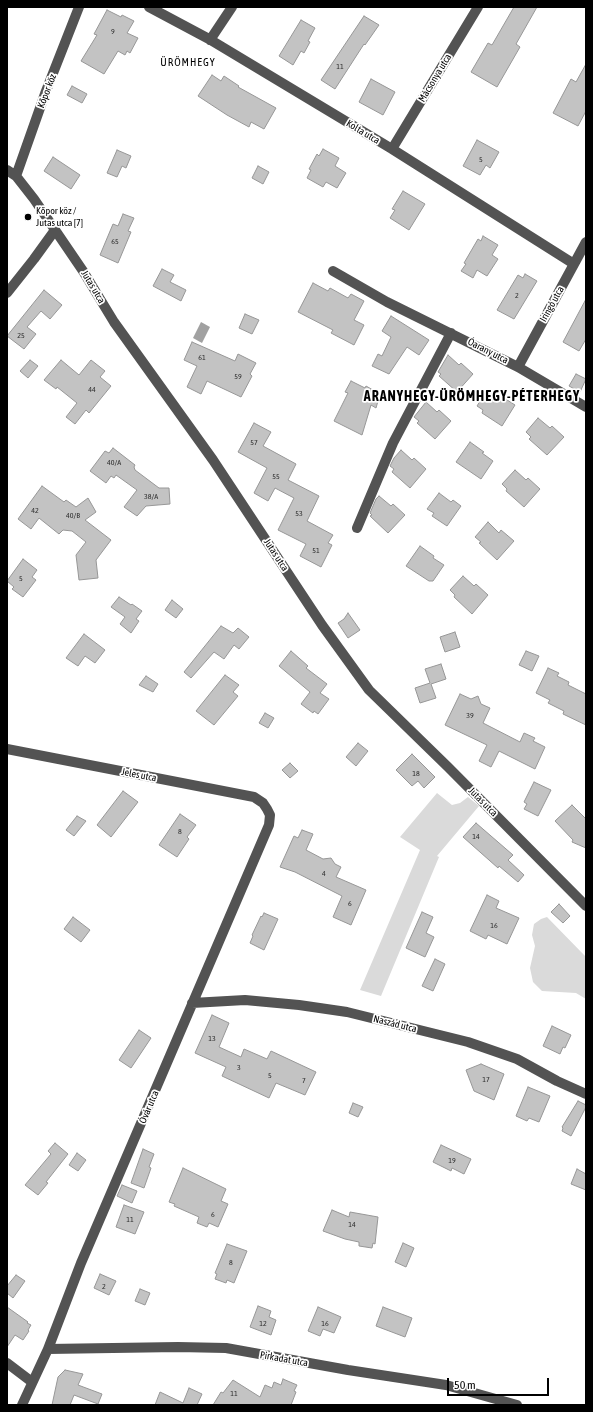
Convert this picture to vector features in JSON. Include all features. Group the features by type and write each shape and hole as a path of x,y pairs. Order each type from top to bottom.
{"street":[{"name":"Kőpor köz","path":"16,176 46,91 79,7"},
{"name":"Kolta utca","path":"148,7 210,40 392,150 574,264"},
{"path":"210,40 232,7"},
{"name":"Mácsonya utca","path":"392,150 478,7"},
{"name":"Jutas utca","path":"7,170 16,176 34,199 83,271 114,322 213,460 322,625 369,690 586,906"},
{"path":"7,293 55,230"},
{"name":"Iringó utca","path":"518,366 586,242"},
{"name":"Óarany utca","path":"333,271 387,302 518,366 586,407"},
{"path":"358,528 393,443 451,333"},
{"name":"Jeles utca","path":"7,749 254,797 268,808"},
{"name":"Óvár utca","path":"22,1405 48,1349 82,1263 269,825 270,815 268,808"},
{"name":"Naszád utca","path":"192,1003 245,1000 299,1004 347,1012 468,1042 517,1059 557,1081 586,1094"},
{"name":"Pirkadat utca","path":"48,1349 178,1347 226,1348 348,1370 446,1385 517,1405"},
{"path":"7,1363 32,1382"}],"shaded area":[{"path":"201,322 210,327 202,343 193,338"},
{"path":"437,793 452,805 460,803 468,797 479,806 437,856 439,857 381,996 360,990 420,850 400,837"},
{"path":"547,917 586,957 586,999 576,993 542,991 533,982 530,968 535,946 532,935 534,924"}],"building":[{"path":"514,7 537,7 516,44 520,47 497,87 471,72 488,43 492,45"},
{"path":"107,10 121,17 122,15 134,21 127,33 138,38 130,53 127,51 125,55 118,51 104,74 81,61 97,35 94,34"},
{"path":"364,16 379,25 365,45 364,44 335,89 321,80"},
{"path":"301,20 315,28 304,53 301,51 293,65 279,56"},
{"path":"586,64 586,111 578,126 553,113 571,79 576,82"},
{"path":"212,75 221,81 224,76 239,86 238,87 276,108 264,129 251,122 249,127 198,96"},
{"path":"371,79 395,92 383,115 359,102"},
{"path":"72,86 87,94 82,103 67,95"},
{"path":"477,140 499,152 490,168 486,165 480,175 463,166"},
{"path":"323,149 339,158 335,166 346,173 337,188 326,182 323,187 307,178 311,170 309,169 317,154 319,156"},
{"path":"117,150 131,156 126,168 122,166 117,177 107,173"},
{"path":"53,157 80,175 71,189 44,171"},
{"path":"258,166 269,172 263,184 252,178"},
{"path":"403,191 425,204 409,230 390,218 395,210 392,209"},
{"path":"123,214 134,218 128,231 131,232 118,263 100,255 113,224 118,226"},
{"path":"483,236 498,245 492,255 498,259 487,276 477,270 473,278 461,271 478,239 481,241"},
{"path":"162,269 174,275 170,282 186,290 181,301 153,286"},
{"path":"525,274 537,281 514,319 497,310 518,275 523,278"},
{"path":"313,283 328,291 330,288 348,298 351,294 364,301 354,320 364,325 354,345 331,333 333,330 298,312"},
{"path":"44,290 62,305 50,319 41,311 27,327 36,334 24,349 7,336"},
{"path":"586,299 586,339 579,351 563,342"},
{"path":"245,314 259,320 252,334 239,328"},
{"path":"391,316 429,340 419,355 407,347 389,374 372,366 378,354 382,356 391,337 382,331"},
{"path":"192,342 235,361 238,354 256,363 250,374 252,376 241,397 207,381 201,394 187,387 197,366 184,360"},
{"path":"448,355 459,365 461,363 473,374 457,392 439,376 441,374 438,372"},
{"path":"30,360 38,366 28,378 20,371"},
{"path":"61,360 79,375 91,360 105,371 100,377 111,386 89,413 86,410 75,424 66,417 77,403 57,387 56,389 44,380"},
{"path":"576,374 586,379 580,392 569,386"},
{"path":"351,381 365,388 366,386 380,394 376,408 371,405 362,435 334,421 348,393 345,392"},
{"path":"487,390 500,399 501,396 515,405 502,426 482,413 483,410 477,406"},
{"path":"426,402 437,412 439,410 451,421 435,439 417,423 419,421 414,417"},
{"path":"538,418 550,428 552,426 564,437 547,455 529,439 531,437 526,432"},
{"path":"254,423 271,432 263,446 296,464 288,480 319,496 307,521 333,535 328,543 332,545 321,567 300,556 306,544 278,530 294,498 275,488 268,501 254,493 267,468 238,452"},
{"path":"470,442 484,452 482,453 493,461 481,479 456,462"},
{"path":"113,448 135,465 135,470 159,488 169,488 170,504 146,506 137,516 124,507 137,490 116,475 114,478 111,476 106,483 90,471 105,451 109,453"},
{"path":"401,450 412,460 414,458 426,469 410,488 392,472 394,469 390,466 394,458"},
{"path":"515,470 526,480 528,478 540,489 524,507 506,491 507,489 502,484"},
{"path":"42,486 64,502 66,500 76,507 88,498 96,512 85,520 111,540 96,560 98,578 79,580 76,555 86,542 72,531 63,530 59,534 39,518 31,529 18,519"},
{"path":"439,493 451,502 453,500 461,506 447,526 432,516 434,513 427,509"},
{"path":"379,496 391,506 393,504 405,515 388,533 370,516 372,515 370,513 376,499"},
{"path":"488,522 499,533 501,530 514,541 497,560 479,543 481,542 475,537"},
{"path":"420,546 434,556 433,558 444,565 433,581 429,581 406,566"},
{"path":"23,559 37,570 32,577 36,580 23,597 12,589 14,587 7,581"},
{"path":"463,576 474,586 476,584 488,595 472,614 454,597 455,595 450,590"},
{"path":"119,597 142,611 136,619 139,621 131,633 120,624 125,617 111,607"},
{"path":"172,600 183,609 176,618 165,610"},
{"path":"348,613 360,630 348,638 338,623 344,619"},
{"path":"221,626 233,633 238,628 249,637 239,649 234,645 224,659 214,652 191,678 184,672"},
{"path":"455,632 460,647 445,652 440,637"},
{"path":"84,634 105,650 95,663 85,656 78,666 66,658"},
{"path":"291,651 308,666 306,668 327,684 320,693 329,699 318,714 314,711 313,713 301,704 310,692 279,666"},
{"path":"526,651 539,656 532,671 519,665"},
{"path":"441,664 446,679 431,684 436,698 420,703 415,688 430,683 425,669"},
{"path":"548,668 559,673 557,676 569,682 568,685 586,694 586,725 563,714 564,711 548,703 550,700 536,693"},
{"path":"225,675 239,685 233,692 238,696 214,725 196,711"},
{"path":"146,676 158,684 153,692 139,685"},
{"path":"460,694 471,699 478,696 481,704 490,708 483,723 520,742 524,733 535,738 533,741 545,747 535,769 499,751 491,767 479,761 487,745 445,725"},
{"path":"265,713 274,718 268,728 259,723"},
{"path":"358,743 368,751 356,766 346,757"},
{"path":"412,754 435,777 424,788 418,781 412,786 396,770"},
{"path":"290,763 298,771 290,778 282,770"},
{"path":"534,782 551,790 538,816 524,809 527,804 524,802"},
{"path":"123,791 138,802 111,837 97,825"},
{"path":"572,805 586,819 586,848 572,842 573,840 555,821"},
{"path":"180,814 196,825 187,837 189,839 177,857 159,845"},
{"path":"77,816 86,821 74,836 66,830"},
{"path":"476,823 513,855 508,860 524,875 518,882 499,866 498,868 463,837"},
{"path":"302,830 313,834 306,850 323,859 331,858 335,864 341,867 336,877 366,890 351,925 333,917 342,896 295,872 280,867 294,836 298,838"},
{"path":"487,895 499,901 496,908 519,918 507,944 488,935 486,939 470,931"},
{"path":"559,904 570,916 563,923 551,912"},
{"path":"422,912 433,917 426,933 434,937 425,957 406,948"},
{"path":"264,913 278,919 264,950 250,943 253,936 252,935"},
{"path":"73,917 90,930 81,942 64,929"},
{"path":"435,959 445,964 433,991 422,986"},
{"path":"212,1015 229,1023 219,1047 241,1057 244,1049 267,1059 271,1051 316,1072 305,1095 276,1083 269,1098 222,1076 226,1067 195,1053"},
{"path":"552,1026 571,1035 565,1048 563,1047 560,1054 543,1046"},
{"path":"139,1030 151,1038 131,1068 119,1060"},
{"path":"481,1064 504,1074 494,1100 474,1091 466,1070"},
{"path":"528,1087 550,1096 539,1122 529,1118 527,1121 516,1116"},
{"path":"578,1101 586,1105 586,1107 571,1136 562,1131 562,1127"},
{"path":"353,1103 363,1107 358,1117 349,1113"},
{"path":"55,1143 68,1154 46,1182 48,1183 38,1195 25,1185 51,1154 48,1151"},
{"path":"441,1145 471,1159 464,1174 452,1168 451,1171 433,1162"},
{"path":"143,1149 154,1154 144,1188 131,1183"},
{"path":"77,1153 86,1160 78,1171 69,1165"},
{"path":"183,1168 226,1189 221,1201 228,1204 218,1227 209,1223 207,1227 197,1223 199,1217 174,1206 175,1204 169,1202"},
{"path":"577,1169 586,1174 586,1190 571,1184"},
{"path":"122,1185 137,1191 132,1203 117,1196"},
{"path":"124,1205 144,1212 135,1234 116,1227"},
{"path":"332,1210 349,1217 350,1212 378,1217 375,1244 373,1243 372,1248 359,1246 359,1242 345,1239 323,1231"},
{"path":"403,1243 414,1248 406,1267 395,1262"},
{"path":"227,1244 247,1251 234,1283 227,1280 226,1283 215,1279 217,1274 215,1273"},
{"path":"100,1274 116,1281 109,1295 94,1288"},
{"path":"16,1275 25,1281 13,1298 7,1293 7,1286"},
{"path":"140,1289 150,1293 145,1305 135,1301"},
{"path":"258,1306 271,1311 269,1317 276,1320 271,1335 250,1327"},
{"path":"7,1307 31,1325 23,1340 15,1335 7,1347"},
{"path":"318,1307 341,1317 334,1333 323,1329 320,1336 308,1331"},
{"path":"383,1307 412,1318 405,1337 376,1326"},
{"path":"65,1370 83,1374 78,1385 102,1394 98,1404 74,1395 70,1405 52,1405 58,1377"},
{"path":"283,1379 297,1385 291,1405 213,1405 221,1392 223,1393 233,1380 260,1397 265,1385 272,1388 274,1382 281,1385"},
{"path":"189,1388 202,1394 197,1405 155,1405 160,1392 183,1403"}],"place":[{"name":"Kőpor köz / Jutas utca [7]","path":"28,217"}],"district":[{"name":"ÜRÖMHEGY","path":"188,63"},
{"name":"ARANYHEGY-ÜRÖMHEGY-PÉTERHEGY","path":"472,397"}]}
